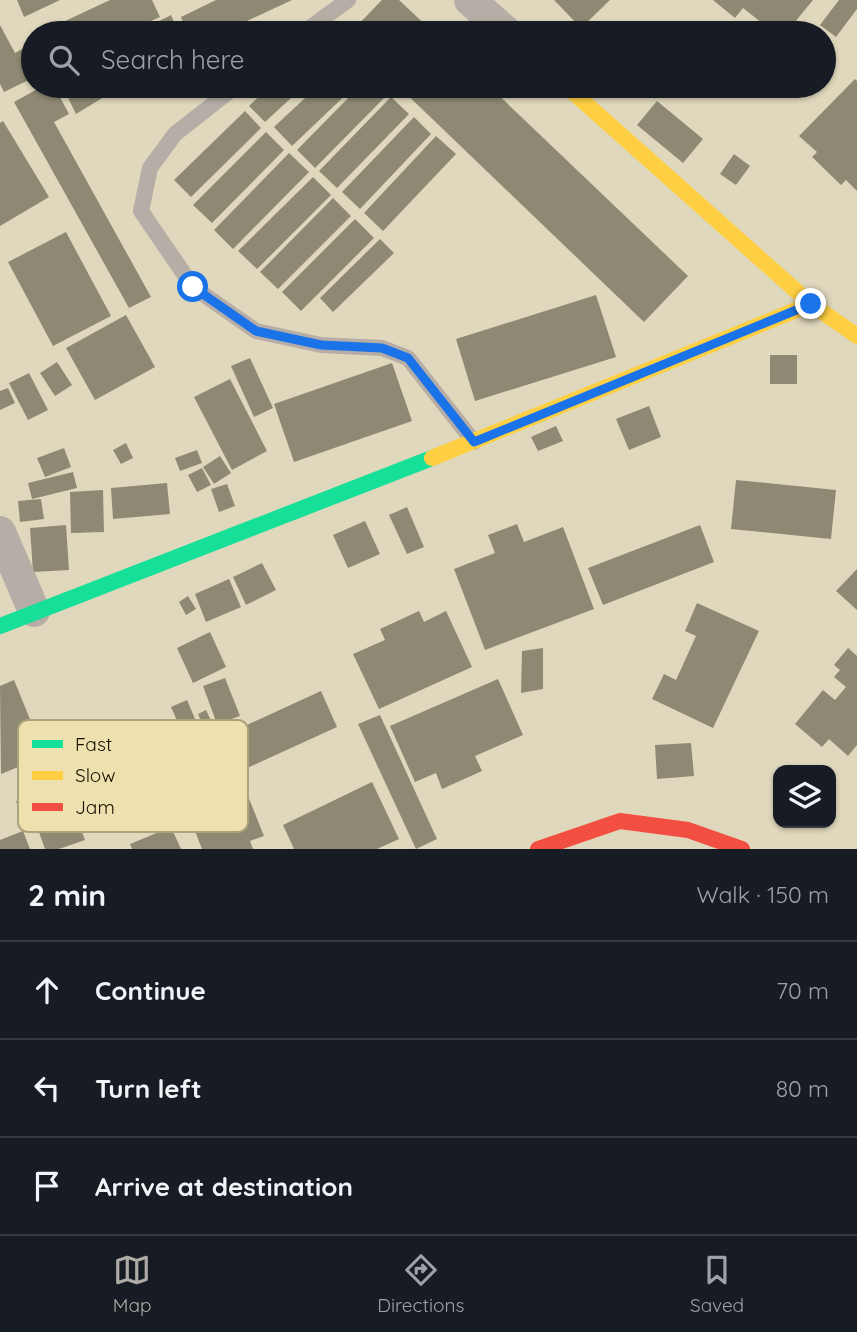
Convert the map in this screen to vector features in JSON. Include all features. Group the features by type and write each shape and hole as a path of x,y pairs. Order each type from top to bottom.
{"street":[{"path":"470,0 494,21"},
{"path":"579,98 811,304 857,335"},
{"path":"0,626 474,442 811,304"},
{"path":"0,532 34,611"},
{"path":"538,849 572,843 620,821 688,830 742,849"}],"lane":[{"path":"319,21 348,0"},
{"path":"221,98 175,134 150,169 141,211 193,287 256,331 321,345 382,348 408,358 474,442"}],"building":[{"path":"17,0 60,0 24,17"},
{"path":"110,0 152,0 160,17 151,21 65,21"},
{"path":"216,0 292,0 247,21 182,21 181,17"},
{"path":"382,0 399,0 421,21 362,21"},
{"path":"554,0 610,0 588,21 574,21"},
{"path":"713,0 813,0 796,21 760,21 743,8 735,18"},
{"path":"839,0 857,0 857,9 836,37 836,21 823,21"},
{"path":"171,15 174,21 159,21"},
{"path":"0,25 15,53 21,50 21,84 4,92 0,84"},
{"path":"855,79 857,191 846,180 841,185 812,157 817,152 799,136"},
{"path":"21,98 60,98 69,114 54,122 151,297 129,308 14,102"},
{"path":"68,98 102,98 76,114"},
{"path":"257,98 291,98 265,122 249,106"},
{"path":"305,98 342,98 292,146 274,127"},
{"path":"348,98 384,98 315,168 297,150"},
{"path":"390,98 409,114 337,188 319,171"},
{"path":"411,98 502,98 688,276 644,322"},
{"path":"657,101 703,139 683,163 637,125"},
{"path":"245,111 261,128 191,197 174,180"},
{"path":"414,117 431,134 360,209 342,192"},
{"path":"3,121 49,197 0,226 0,123"},
{"path":"266,132 284,150 212,223 193,205"},
{"path":"436,136 456,154 383,231 364,213"},
{"path":"289,153 309,172 233,249 214,230"},
{"path":"734,154 750,166 736,185 720,174"},
{"path":"313,177 331,195 257,269 238,251"},
{"path":"333,198 351,216 278,289 260,272"},
{"path":"355,219 374,238 301,311 282,292"},
{"path":"66,232 111,316 53,346 8,262"},
{"path":"380,239 394,253 333,312 320,298"},
{"path":"596,295 616,357 475,401 456,339"},
{"path":"126,315 155,367 95,400 66,348"},
{"path":"770,355 797,355 797,384 770,384"},
{"path":"250,358 273,408 254,417 231,366"},
{"path":"57,362 72,385 55,396 40,373"},
{"path":"392,363 412,421 294,462 274,404"},
{"path":"29,373 48,410 28,420 9,383"},
{"path":"230,379 267,451 232,470 194,397"},
{"path":"8,388 15,403 0,410 0,391"},
{"path":"649,406 661,437 629,450 616,419"},
{"path":"556,426 563,441 538,451 531,437"},
{"path":"126,443 133,458 121,464 113,450"},
{"path":"64,448 71,467 45,477 37,458"},
{"path":"197,450 202,463 180,471 175,458"},
{"path":"220,456 231,473 214,484 203,467"},
{"path":"202,468 211,485 197,492 188,475"},
{"path":"73,472 77,488 32,499 28,483"},
{"path":"736,480 836,490 831,539 731,529"},
{"path":"167,483 170,514 113,519 111,488"},
{"path":"227,484 235,506 219,512 211,489"},
{"path":"103,490 104,532 71,533 70,492"},
{"path":"41,499 44,519 20,522 18,501"},
{"path":"407,507 424,547 407,554 389,515"},
{"path":"365,521 380,554 348,568 333,535"},
{"path":"517,524 524,542 563,527 594,609 485,650 454,569 495,553 488,535"},
{"path":"66,525 69,570 33,572 30,528"},
{"path":"700,525 714,562 603,605 588,568"},
{"path":"262,563 276,590 246,605 233,577"},
{"path":"857,569 857,610 836,591"},
{"path":"229,579 241,607 206,622 195,594"},
{"path":"188,596 196,609 186,615 179,602"},
{"path":"697,603 759,631 713,728 652,699 664,674 676,680 696,636 685,631"},
{"path":"419,611 424,622 446,611 472,667 379,709 353,654 385,640 380,629"},
{"path":"210,632 226,667 193,683 177,648"},
{"path":"543,648 543,689 521,693 522,651"},
{"path":"848,648 857,656 857,745 848,756 829,739 822,747 795,724 823,690 835,700 846,687 834,677 840,670 834,665"},
{"path":"225,678 240,716 216,720 203,686"},
{"path":"498,679 523,735 475,756 482,771 442,789 436,773 415,782 390,726"},
{"path":"14,680 30,720 18,720 18,767 1,774 0,686"},
{"path":"321,691 337,727 248,768 248,724"},
{"path":"187,700 195,720 177,720 171,707"},
{"path":"206,710 211,720 201,720 198,714"},
{"path":"380,715 437,839 416,849 358,724"},
{"path":"691,743 694,776 657,779 655,745"},
{"path":"372,782 399,839 377,849 294,849 283,825"},
{"path":"248,796 264,836 250,841 253,849 202,849 195,832 248,832"},
{"path":"23,832 30,849 0,849 0,840"},
{"path":"39,832 82,832 85,840 59,849 45,849"},
{"path":"159,832 173,832 181,849 132,849 130,844"}],"traffic: fast":[{"path":"0,626 432,458"}],"traffic: slow":[{"path":"579,98 811,304 857,336"},
{"path":"432,458 811,304"}],"traffic: jam":[{"path":"538,849 620,821 688,830 742,849"}],"route":[{"path":"193,287 256,331 321,345 382,348 408,358 474,442 811,304"}]}
